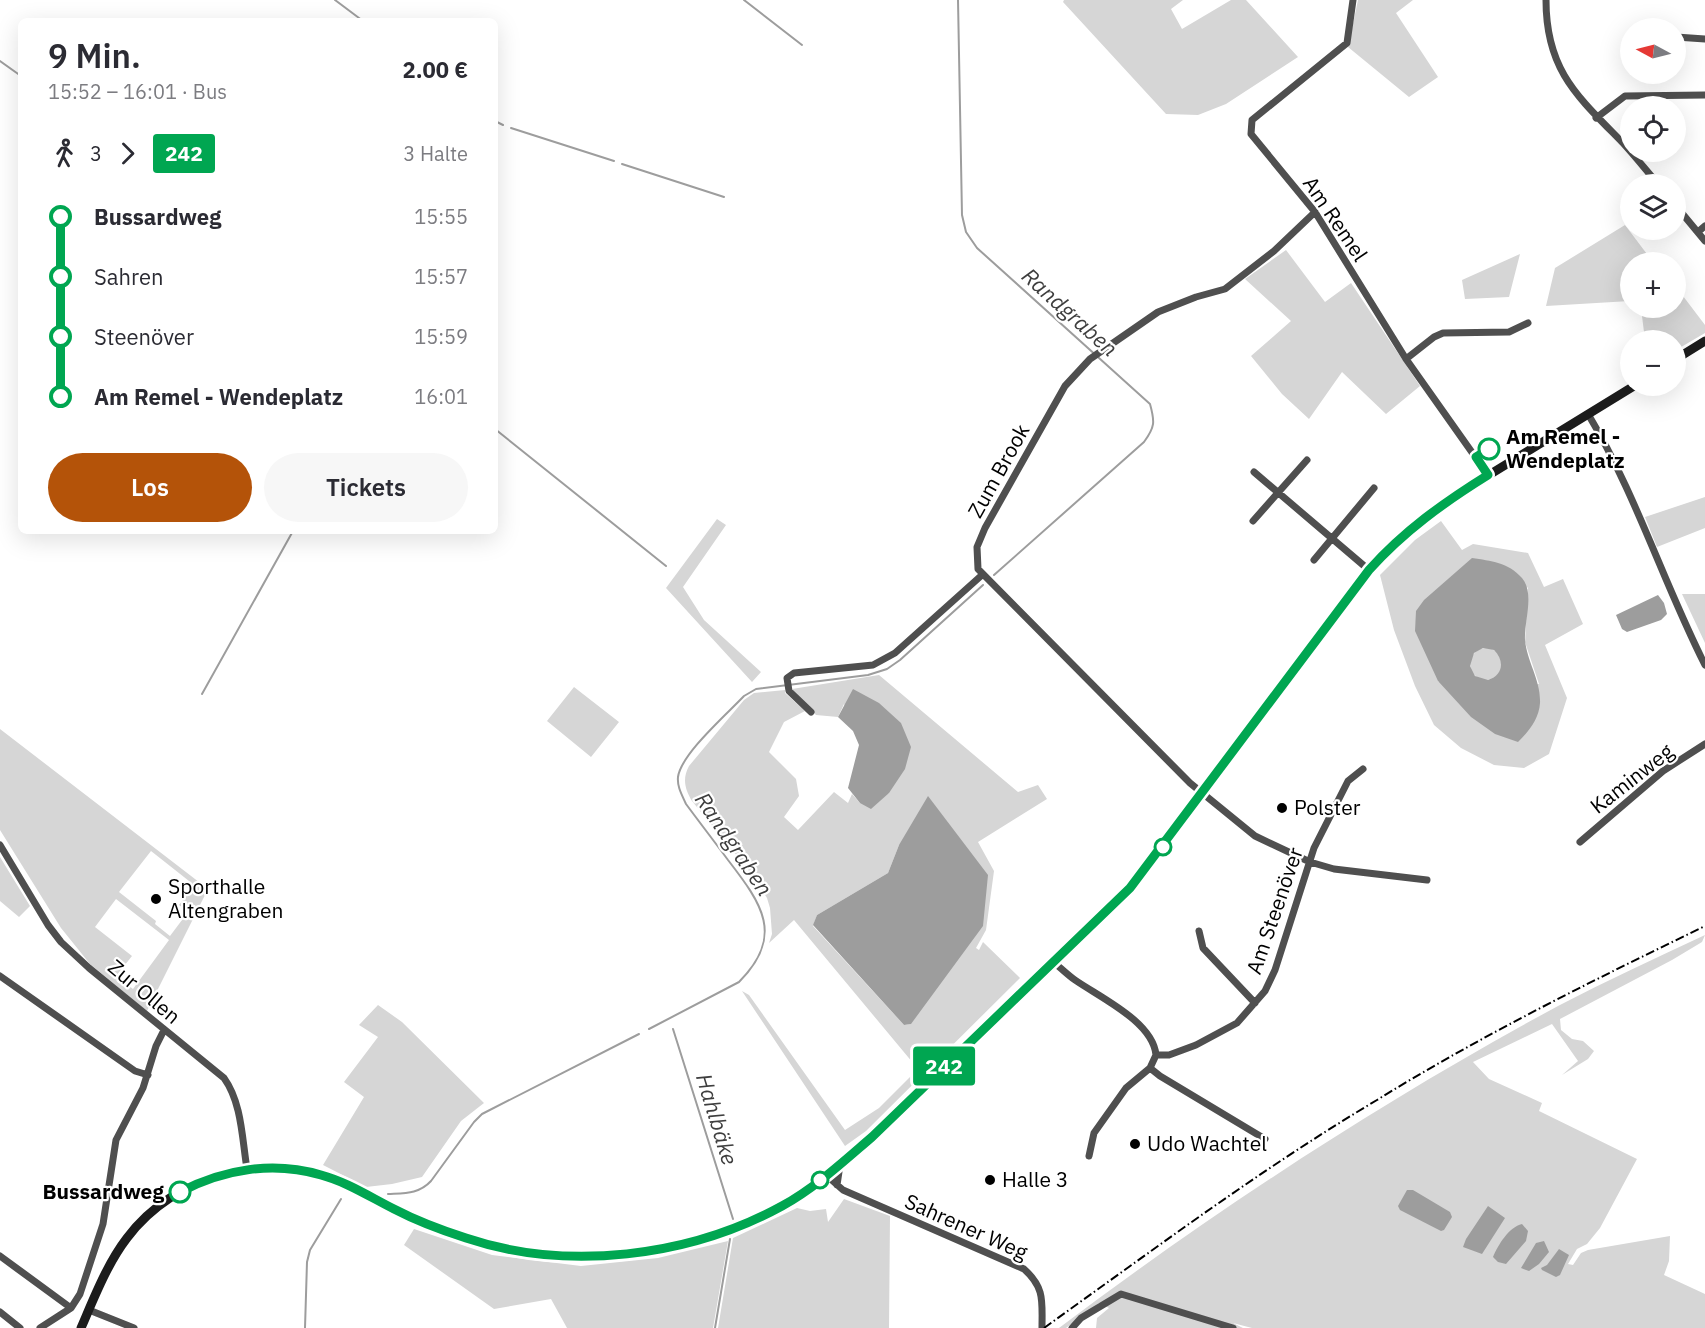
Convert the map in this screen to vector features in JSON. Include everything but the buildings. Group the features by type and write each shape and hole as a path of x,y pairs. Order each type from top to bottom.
{"main road":[{"path":"1686,353 1705,341"},
{"path":"81,1328 125,1240 152,1210 198,1183 247,1169 289,1169 321,1175 428,1225 468,1239 526,1252 582,1256 640,1252 693,1241 730,1229 782,1206 840,1165 872,1137 1130,888 1369,570 1402,535 1423,518 1488,475 1620,395"}],"street":[{"name":"Am Remel","path":"1353,0 1347,43 1252,120 1251,134 1315,212 1406,359 1488,475"},
{"path":"1546,0 1547,25 1556,60 1575,94 1649,174"},
{"path":"1686,38 1705,39"},
{"path":"1596,118 1624,96 1705,95"},
{"name":"Zum Brook","path":"982,575 978,569 977,547 1065,386 1102,349 1158,312 1196,297 1226,289 1274,251 1315,212"},
{"path":"1686,218 1705,241"},
{"path":"1698,232 1705,226"},
{"path":"1406,359 1434,337 1443,333 1509,332 1528,322"},
{"path":"1588,414 1619,469 1682,619 1705,665"},
{"path":"1253,521 1308,460"},
{"path":"1254,472 1369,570"},
{"path":"1314,560 1374,488"},
{"path":"811,712 789,691 788,678 794,673 873,665 895,652 982,575 1190,783 1255,836 1310,861 1334,869 1427,880"},
{"name":"Kaminweg","path":"1580,842 1663,771 1705,744"},
{"name":"Am Steenöver","path":"1156,1055 1169,1055 1196,1045 1237,1023 1265,991 1275,970 1314,848 1348,781 1363,769"},
{"name":"Zur Ollen","path":"0,845 48,925 61,942 89,968 224,1078 231,1087 236,1101 247,1169"},
{"name":"Am Steenöver","path":"1199,931 1203,948 1256,1003"},
{"path":"1053,963 1073,979 1130,1016 1155,1044 1156,1055 1150,1068 1126,1088 1094,1133 1089,1156"},
{"path":"0,976 135,1071 148,1075"},
{"path":"40,1328 70,1308 80,1294 103,1224 116,1140 143,1088 156,1046 164,1030"},
{"path":"1150,1068 1265,1139"},
{"path":"837,1185 840,1165"},
{"name":"Sahrener Weg","path":"826,1175 852,1195 1024,1269 1041,1291 1042,1328"},
{"path":"0,1256 70,1308"},
{"path":"1072,1328 1081,1318 1121,1294 1233,1328"},
{"path":"89,1310 134,1328"},
{"path":"0,1312 20,1328"}],"shaded area":[{"path":"1064,0 1183,0 1171,9 1182,29 1231,0 1246,0 1298,57 1226,104 1198,115 1166,114 1063,2"},
{"path":"1358,0 1413,0 1396,13 1438,77 1409,97 1348,47"},
{"path":"1620,228 1620,240 1636,240 1645,252 1620,252 1620,302 1546,306 1555,268"},
{"path":"1286,250 1325,302 1351,283 1420,386 1386,414 1342,372 1309,419 1282,394 1251,356 1291,321 1245,279"},
{"path":"1520,254 1509,297 1465,299 1462,280"},
{"path":"1686,300 1705,325 1705,333 1686,344 1686,330 1644,330 1642,318 1686,318"},
{"path":"1705,497 1705,528 1657,547 1645,517"},
{"path":"717,519 726,525 683,587 704,620 761,672 752,682 666,588"},
{"path":"1441,521 1462,550 1473,544 1528,553 1544,587 1563,579 1583,624 1545,645 1567,698 1549,754 1524,768 1494,765 1461,748 1434,725 1415,686 1394,630 1380,575 1415,540","holes":["1528,587 1525,642 1539,684 1438,682"]},
{"path":"1472,558 1505,565 1517,573 1526,584 1528,599 1525,640 1540,695 1540,703 1533,724 1518,742 1495,734 1471,717 1438,681 1415,631 1416,611 1424,600","holes":["1483,648 1494,650 1501,663 1497,675 1488,680 1475,676 1470,666 1474,653"]},
{"path":"1682,594 1705,594 1705,643"},
{"path":"1658,595 1664,603 1667,614 1661,620 1627,632 1622,629 1616,615"},
{"path":"1486,648 1497,653 1502,664 1497,675 1486,680 1475,675 1470,664 1475,653"},
{"path":"879,675 1018,792 1038,785 1047,799 978,842 994,871 986,930 976,948 979,950 983,942 1020,978 866,1131 845,1146 742,991 749,995 845,1130 879,1108 918,1069 794,920 769,943 772,934 767,898 754,877 692,801 685,784 689,766 744,700 754,693 785,690 785,693 805,711 784,722 769,752 796,779 799,796 784,817 798,830 834,792 848,803 852,794 860,803 889,793 844,704 838,717 816,715 792,689","holes":["899,845 911,1024 904,1025 813,926 817,915 888,873"]},
{"path":"574,687 619,722 591,757 547,721"},
{"path":"853,689 879,703 901,723 911,747 905,769 889,793 871,809 860,803 848,788 859,745 853,731 838,717"},
{"path":"0,729 208,889 147,1011 90,964 61,928 0,830","holes":["151,851 189,881 185,886 191,890 179,905 188,912 170,936 155,924 156,921 119,892","116,899 169,940 133,989 116,976 132,956 95,927"]},
{"path":"928,796 988,875 983,926 911,1024 904,1025 813,925 817,915 888,873 899,845"},
{"path":"0,857 30,906 19,917 0,901"},
{"path":"1705,935 1702,942 1672,960 1560,1019 1561,1030 1572,1039 1583,1041 1594,1051 1588,1059 1562,1075 1578,1061 1552,1024 1473,1062 1489,1079 1542,1103 1539,1111 1637,1159 1600,1228 1587,1244 1577,1249 1568,1264 1573,1265 1581,1253 1588,1250 1670,1236 1669,1261 1664,1275 1705,1294 1705,1328 1252,1328 1233,1323 1243,1328 1096,1328 1097,1318 1109,1308 1099,1303 1066,1328 1059,1328 1240,1199 1429,1079 1558,1006"},
{"path":"378,1005 402,1022 484,1103 461,1121 422,1177 366,1187 323,1165 364,1097 344,1082 378,1037 359,1025"},
{"path":"1407,1190 1413,1190 1450,1212 1452,1217 1444,1230 1441,1231 1400,1210 1398,1206"},
{"path":"844,1199 890,1216 889,1328 718,1328 733,1238 797,1208 810,1211 826,1209 828,1222"},
{"path":"1488,1206 1505,1218 1482,1254 1463,1247"},
{"path":"1522,1224 1528,1231 1526,1241 1506,1264 1498,1262 1493,1257 1501,1242 1508,1233"},
{"path":"414,1229 492,1255 581,1266 658,1258 728,1241 713,1328 567,1328 551,1299 494,1309 404,1245"},
{"path":"1544,1241 1549,1252 1539,1264 1529,1271 1521,1268 1536,1243"},
{"path":"1559,1249 1569,1255 1560,1275 1556,1277 1541,1268 1547,1265"}],"waterway":[{"path":"335,0 359,18"},
{"path":"744,0 802,45"},
{"name":"Randgraben","path":"958,0 962,215 966,232 977,248 1150,404 1153,420 1152,428 1144,442 994,575"},
{"path":"0,61 18,74"},
{"path":"498,122 503,125"},
{"path":"511,128 614,161"},
{"path":"622,164 724,197"},
{"path":"498,431 666,566"},
{"path":"202,694 291,534"},
{"name":"Randgraben","path":"649,1029 739,982 753,965 761,950 765,935 764,920 751,891 681,794 678,777 687,757 744,696 756,689 868,675 887,669 983,585"},
{"name":"Hahlbäke","path":"673,1029 733,1219"},
{"name":"Randgraben","path":"388,1194 411,1192 431,1181 482,1114 639,1034"},
{"name":"Randgraben","path":"305,1328 307,1262 310,1250 341,1199"},
{"name":"Hahlbäke","path":"715,1328 730,1239"}],"railway":[{"path":"1044,1328 1249,1182 1334,1126 1498,1031 1705,926"}],"bus line":[{"name":"242","path":"180,1192 209,1179 247,1169 300,1170 340,1182 428,1225 468,1239 526,1252 582,1256 640,1252 693,1241 730,1229 782,1206 840,1165 872,1137 1130,888 1369,570 1402,535 1423,518 1488,475 1476,457 1489,449"}],"place":[{"name":"Am Remel - Wendeplatz","path":"1489,449"},
{"name":"Polster","path":"1282,808"},
{"name":"Sporthalle Altengraben","path":"156,899"},
{"name":"Udo Wachtel","path":"1135,1144"},
{"name":"Halle 3","path":"990,1180"},
{"name":"Bussardweg","path":"180,1192"}]}
